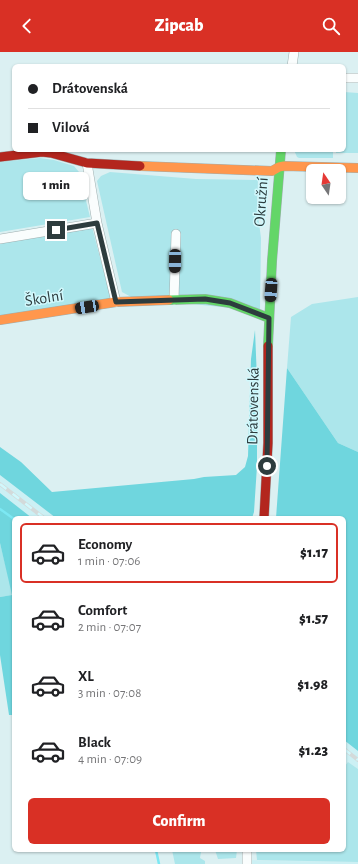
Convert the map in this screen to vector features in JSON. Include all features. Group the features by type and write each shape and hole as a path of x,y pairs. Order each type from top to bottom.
{"street":[{"path":"292,64 294,52"},
{"path":"346,78 358,78"},
{"path":"0,156 42,152 87,163 174,168 272,171 279,167 281,152"},
{"path":"87,163 97,223 116,302"},
{"name":"Okružní","path":"269,318 279,167 358,168"},
{"path":"0,239 97,223"},
{"path":"174,300 176,234"},
{"name":"Školní","path":"0,320 116,302 205,299 230,303 269,318"},
{"name":"Drátovenská","path":"264,516 266,498 269,318"},
{"path":"247,852 248,864"}],"shaded area":[{"path":"346,92 358,93 358,153 336,153 346,152"},
{"path":"295,152 333,152 333,158 297,157"},
{"path":"40,158 54,160 74,166 79,172 90,217 0,232 0,162"},
{"path":"110,172 196,179 258,180 257,208 261,238 260,311 133,298 122,292 97,181 101,176"},
{"path":"92,227 111,299 0,317 0,243"},
{"path":"358,297 358,452 338,443 287,368 291,317 312,304"},
{"path":"255,330 257,380 257,466 253,516 53,516 0,475 0,447 21,462 52,492 236,475 245,467 248,456 251,359"},
{"path":"287,368 338,443 358,452 358,751 346,742 346,516 276,516"},
{"path":"0,475 53,516 29,516 0,493"},
{"path":"0,493 29,516 12,516 12,595 0,543"},
{"path":"0,543 12,595 0,597"},
{"path":"12,595 12,715 9,715 0,655 0,597"},
{"path":"346,742 358,751 358,769 348,762 346,764"},
{"path":"348,762 358,769 358,862 257,860 256,852 346,852 346,764"},
{"path":"172,852 201,852 200,858 205,861 205,864 175,864"},
{"path":"216,852 237,852 236,858 218,859"},
{"path":"247,860 358,862 358,864 247,864"}],"waterway":[{"path":"0,509 12,518"},
{"path":"156,852 159,864"}],"railway":[{"path":"0,484 41,516"},
{"path":"346,751 358,760"}],"traffic: fast":[{"path":"268,346 272,261 281,152"},
{"path":"169,300 205,299 230,303 269,318"}],"traffic: slow":[{"path":"140,166 272,171 284,166 358,168"},
{"path":"0,320 116,302 169,300"}],"traffic: jam":[{"path":"0,157 42,152 87,163 140,166"},
{"path":"264,516 268,443 268,346"}],"route":[{"path":"56,230 97,223 116,302 205,299 230,303 269,318 267,466"}]}
